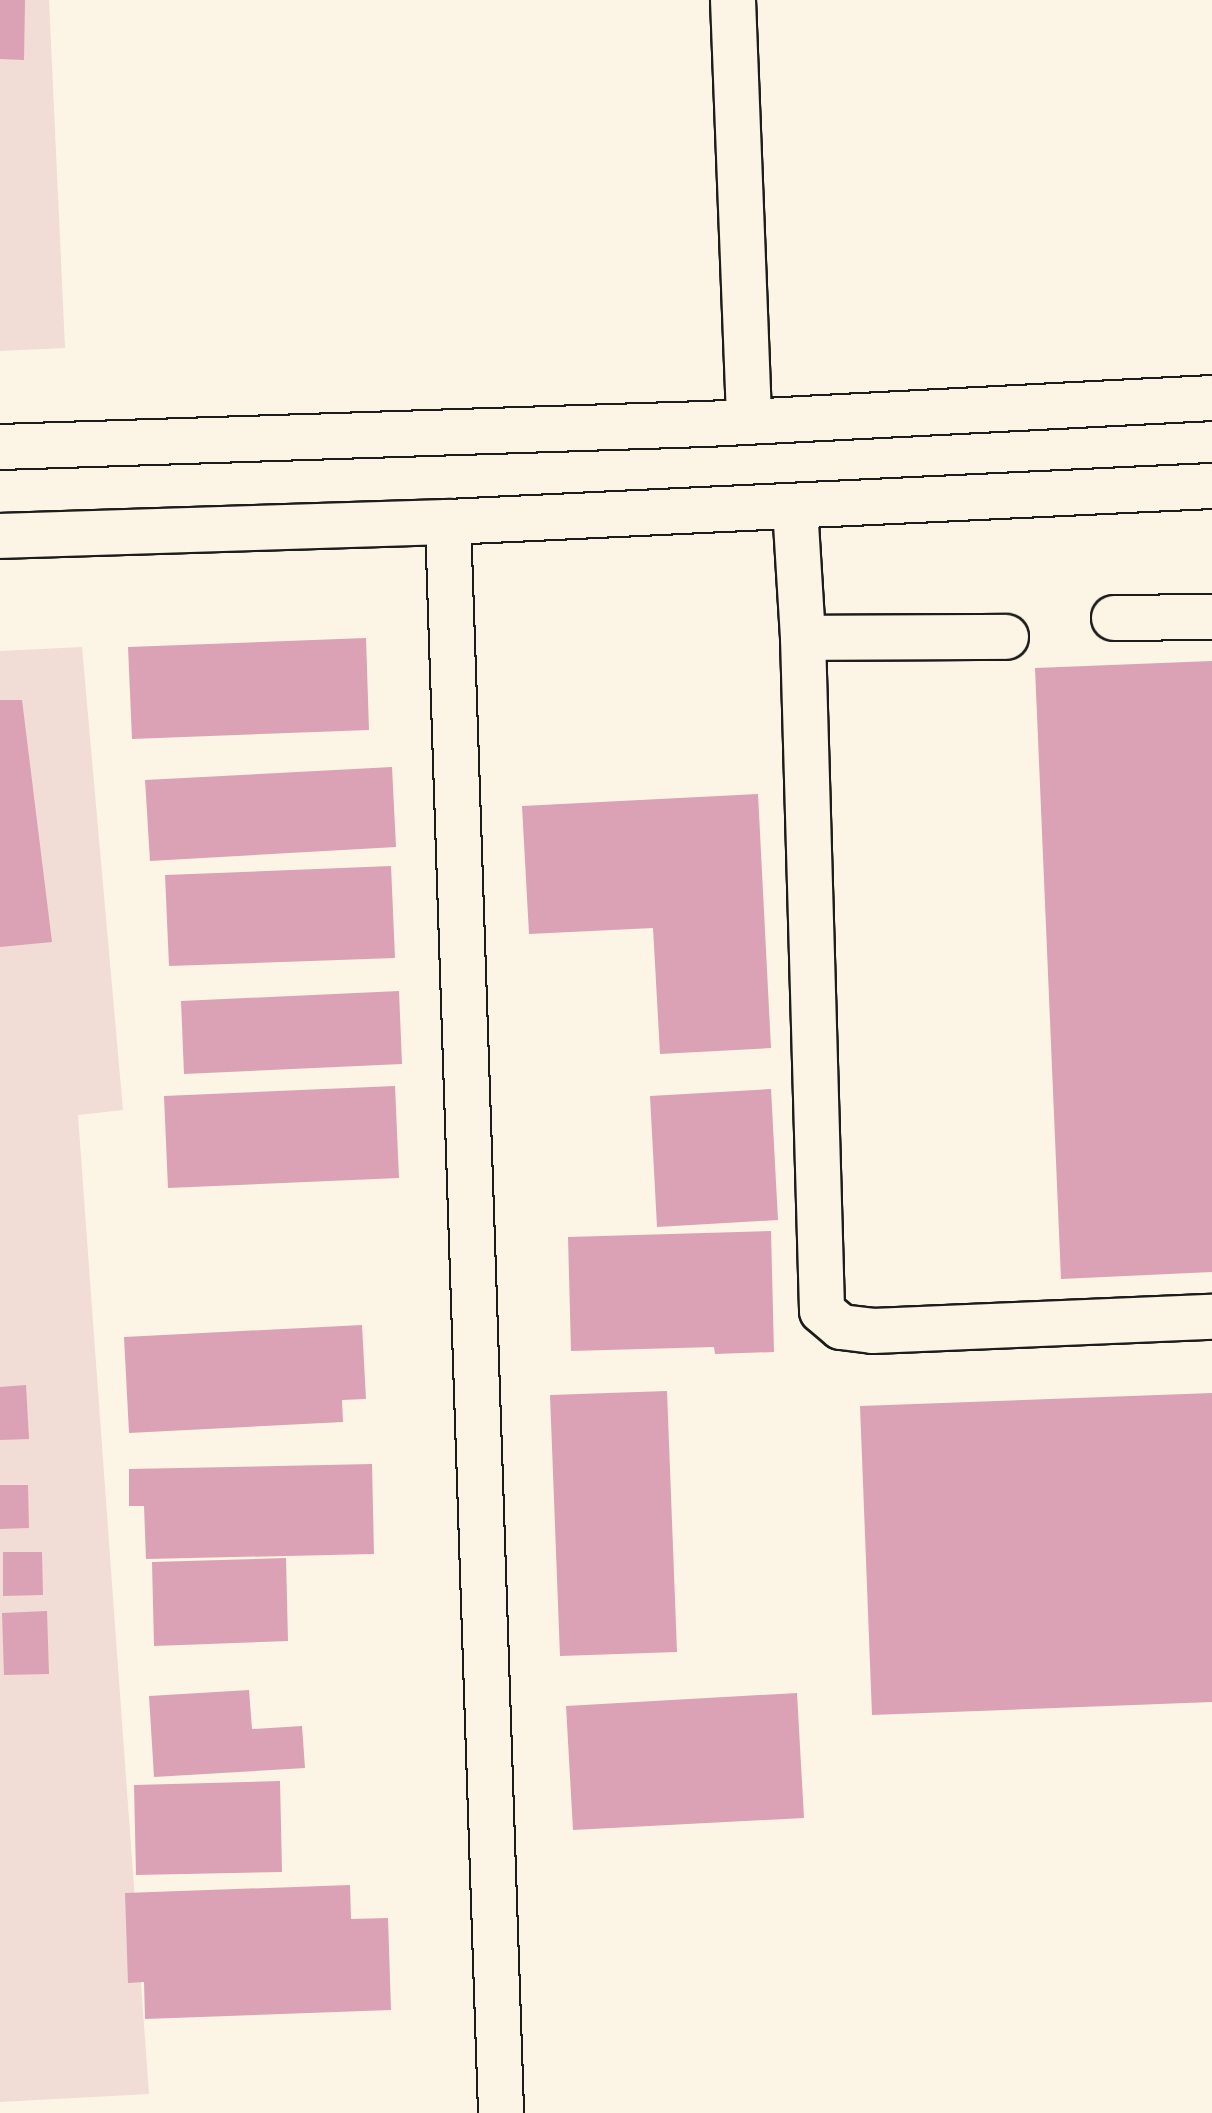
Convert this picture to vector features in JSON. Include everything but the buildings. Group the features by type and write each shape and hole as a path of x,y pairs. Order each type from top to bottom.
{"street":[{"path":"733,0 749,422"},
{"path":"0,447 749,422 1212,398"},
{"path":"0,536 448,522 1212,486"},
{"path":"795,507 803,638 822,1311 841,1327 873,1331 1212,1317"},
{"path":"448,522 501,2113"},
{"path":"1114,618 1212,617"},
{"path":"803,638 1006,637"}],"shaded area":[{"path":"0,0 49,0 65,348 0,351"},
{"path":"82,647 123,1110 78,1115 149,2094 0,2102 0,651"}]}
